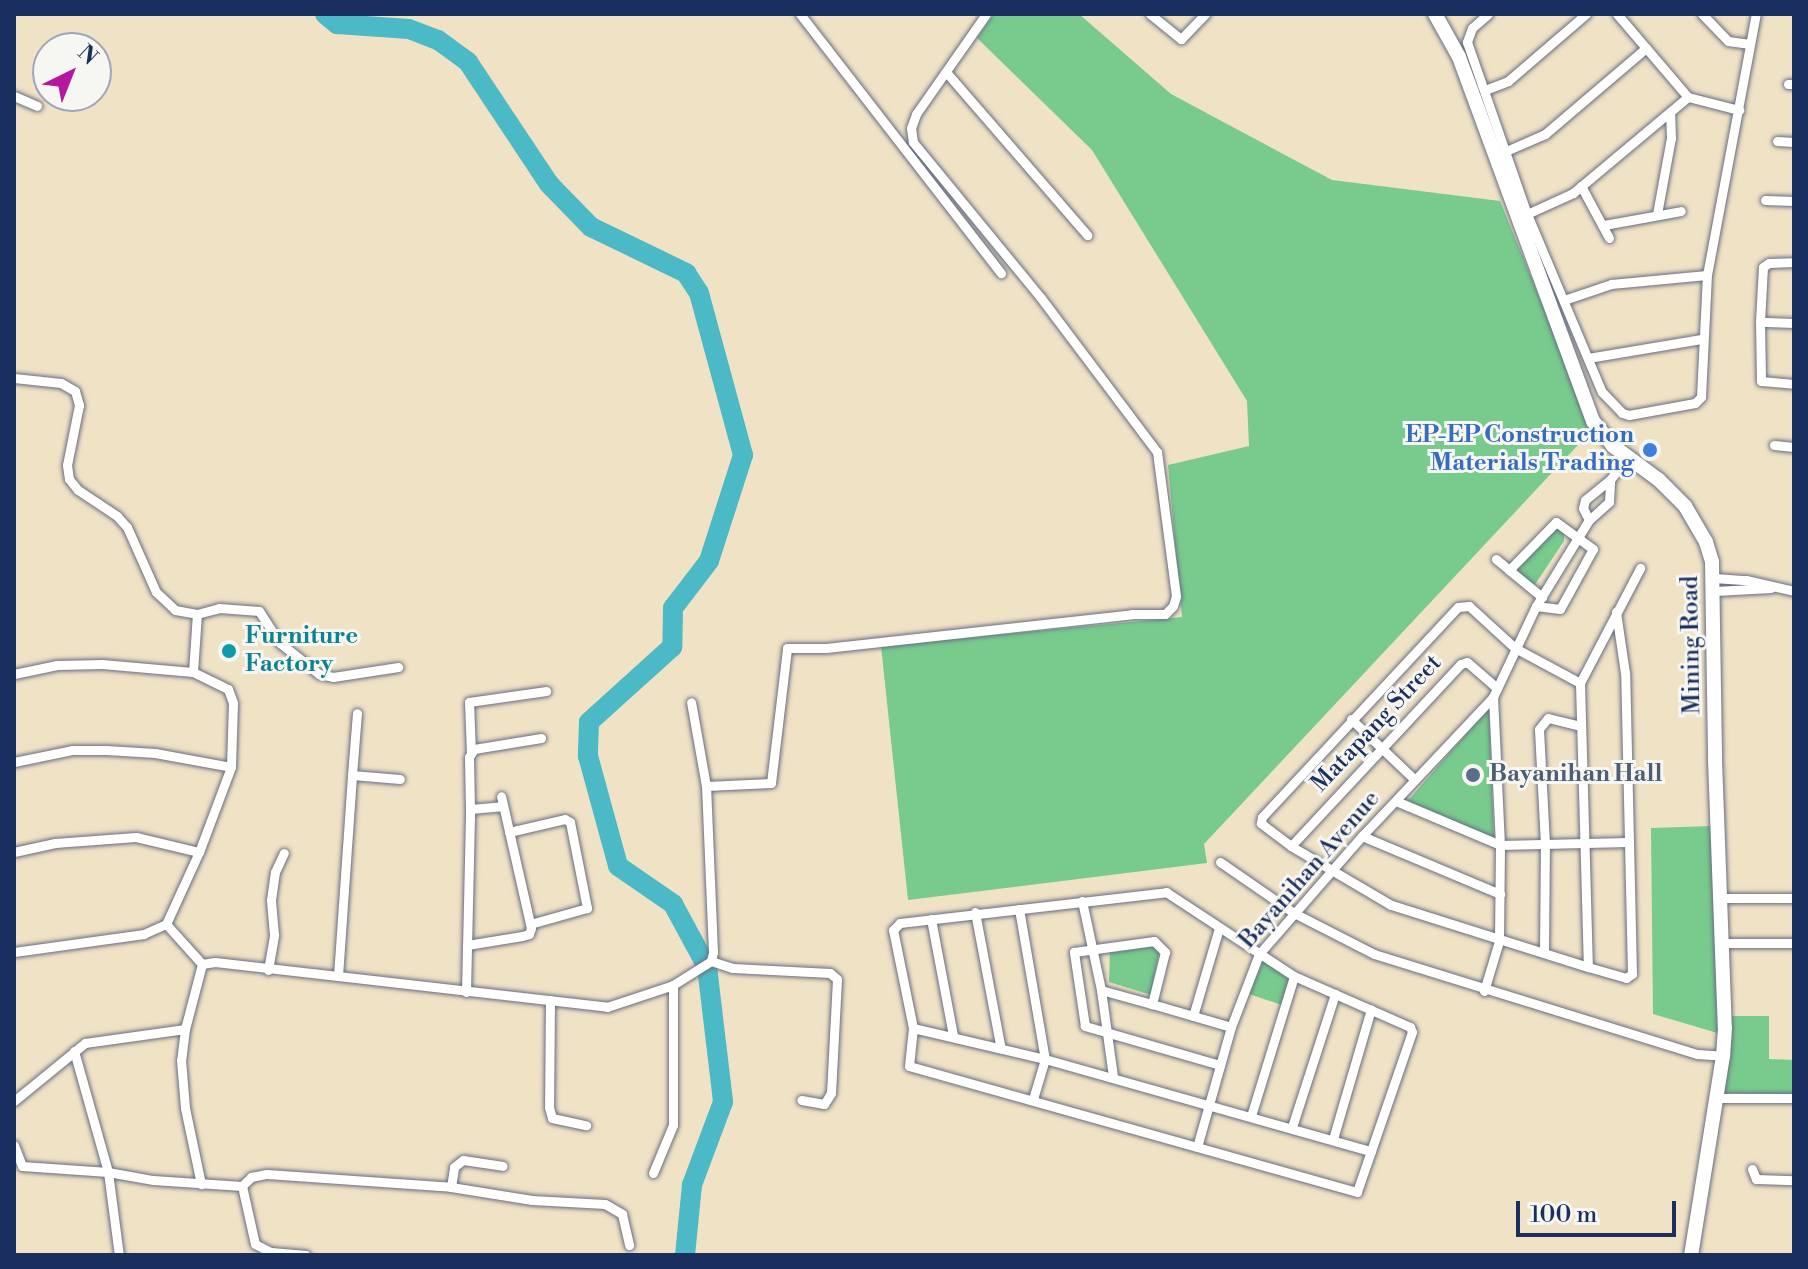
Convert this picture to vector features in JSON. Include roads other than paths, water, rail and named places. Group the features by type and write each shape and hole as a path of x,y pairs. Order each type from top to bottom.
{"street":[{"path":"800,14 1001,273"},
{"path":"706,786 771,783 787,648 826,648 1132,614 1165,614 1173,606 1176,596 1157,452 1041,298 913,142 911,128 916,114 986,14"},
{"path":"1150,14 1181,39 1205,14"},
{"name":"Mining Road","path":"1435,14 1459,57 1587,406 1601,432 1685,506 1706,542 1715,585 1715,760 1723,1056 1691,1255"},
{"path":"1488,14 1467,35 1527,214 1602,392 1622,413 1629,415 1699,400 1707,275 1756,14"},
{"path":"1485,90 1508,81 1586,14"},
{"path":"1617,14 1688,97 1739,110"},
{"path":"1702,14 1728,41 1750,44"},
{"path":"1506,151 1545,134 1646,48"},
{"path":"946,72 1087,235"},
{"path":"1527,214 1581,186 1688,97"},
{"path":"1657,214 1671,138 1670,113"},
{"path":"894,134 911,128"},
{"path":"1777,141 1794,142"},
{"path":"1581,186 1609,238"},
{"path":"1765,200 1794,201"},
{"path":"1604,225 1681,211"},
{"path":"1794,262 1769,263 1763,267 1760,322 1761,381 1794,384"},
{"path":"1564,300 1611,284 1707,275"},
{"path":"1760,322 1794,323"},
{"path":"1588,358 1701,339"},
{"path":"14,378 61,383 75,391 79,405 67,465 69,479 78,490 117,516 127,527 156,592 164,602 175,610 197,614 219,608 259,611 280,643 319,674 333,677 398,667"},
{"path":"1774,445 1794,447"},
{"path":"1589,520 1583,508 1585,500 1610,480 1627,457"},
{"path":"1484,991 1499,941 1500,845 1495,692 1539,602 1589,520 1609,502 1610,480"},
{"path":"1496,559 1539,602 1560,609 1593,549 1554,522 1509,570"},
{"path":"1588,967 1580,683 1640,568"},
{"path":"1715,585 1746,580 1794,591"},
{"path":"1580,683 1515,648 1469,606 1463,605 1351,719 1262,817 1261,823 1291,846 1391,905 1626,978 1632,974 1625,665 1616,612"},
{"path":"193,672 197,614"},
{"name":"Matapang Street","path":"1291,846 1464,662 1495,692"},
{"path":"14,674 57,665 102,664 193,672 228,689 233,703 231,767 199,852 166,924 144,934 14,952"},
{"path":"466,992 471,753 469,702 546,691"},
{"name":"Bayanihan Avenue","path":"1197,1147 1231,1027 1259,954 1331,870 1495,692"},
{"path":"691,702 706,786 706,964"},
{"path":"338,976 357,713"},
{"path":"1544,953 1545,844 1539,729 1548,718 1580,726"},
{"path":"1351,719 1415,780"},
{"path":"471,753 478,747 541,738"},
{"path":"14,762 72,750 106,750 155,753 231,767"},
{"path":"352,775 400,779"},
{"path":"467,945 529,934 530,924 502,801 470,809"},
{"path":"1396,801 1500,845 1628,842"},
{"path":"509,832 565,819 570,822 587,908 530,924"},
{"path":"1362,836 1500,894"},
{"path":"14,852 55,843 136,837 199,852"},
{"path":"268,970 274,935 273,886 284,853"},
{"path":"1220,862 1294,913 1374,954 1484,991 1697,1054 1723,1056"},
{"path":"1166,892 1294,976 1407,1023 1412,1032 1361,1188 1353,1193 909,1066 913,1028 893,930 900,923 1082,901 1166,892"},
{"path":"1720,898 1794,898"},
{"path":"1082,901 1101,990 1113,1077"},
{"path":"1019,909 1045,1059 1033,1099"},
{"path":"975,912 1001,1049"},
{"path":"931,919 953,1035"},
{"path":"166,924 202,964"},
{"path":"1193,1016 1219,928"},
{"path":"1152,1004 1165,952 1161,945 1154,941 1076,950 1073,954 1084,1023 1088,1028 1220,1065"},
{"path":"1722,943 1794,943"},
{"path":"202,964 215,962 607,1007 673,985 706,964 830,973 837,979 831,1093 824,1104 801,1100"},
{"path":"201,1184 185,1108 181,1060 185,1029 202,964"},
{"path":"1251,1116 1294,976"},
{"path":"653,1173 673,1125 673,985"},
{"path":"1101,990 1231,1027"},
{"path":"1292,1127 1335,994"},
{"path":"550,1000 549,1107 552,1118 586,1125"},
{"path":"1333,1139 1371,1009"},
{"path":"913,1028 953,1035 1113,1077 1371,1151"},
{"path":"14,1101 74,1051 97,1039 185,1029"},
{"path":"74,1051 108,1172 119,1255"},
{"path":"1717,1098 1794,1098"},
{"path":"14,1145 22,1166 108,1172 201,1184 242,1186 258,1173 451,1187 532,1200 605,1204 622,1214 629,1245"},
{"path":"451,1187 454,1167 463,1160 503,1166"},
{"path":"1752,1169 1756,1179 1794,1180"},
{"path":"242,1186 255,1244 271,1252 306,1255"}],"waterway":[{"path":"325,14 337,24 409,29 438,40 468,62 549,184 591,227 686,273 699,293 743,455 709,561 673,608 672,647 589,722 588,756 618,866 673,904 707,967 723,1102 692,1185 685,1255"}],"place":[{"name":"EP-EP Construction Materials Trading","path":"1650,450"},
{"name":"Furniture Factory","path":"229,651"},
{"name":"Bayanihan Hall","path":"1473,775"}]}
